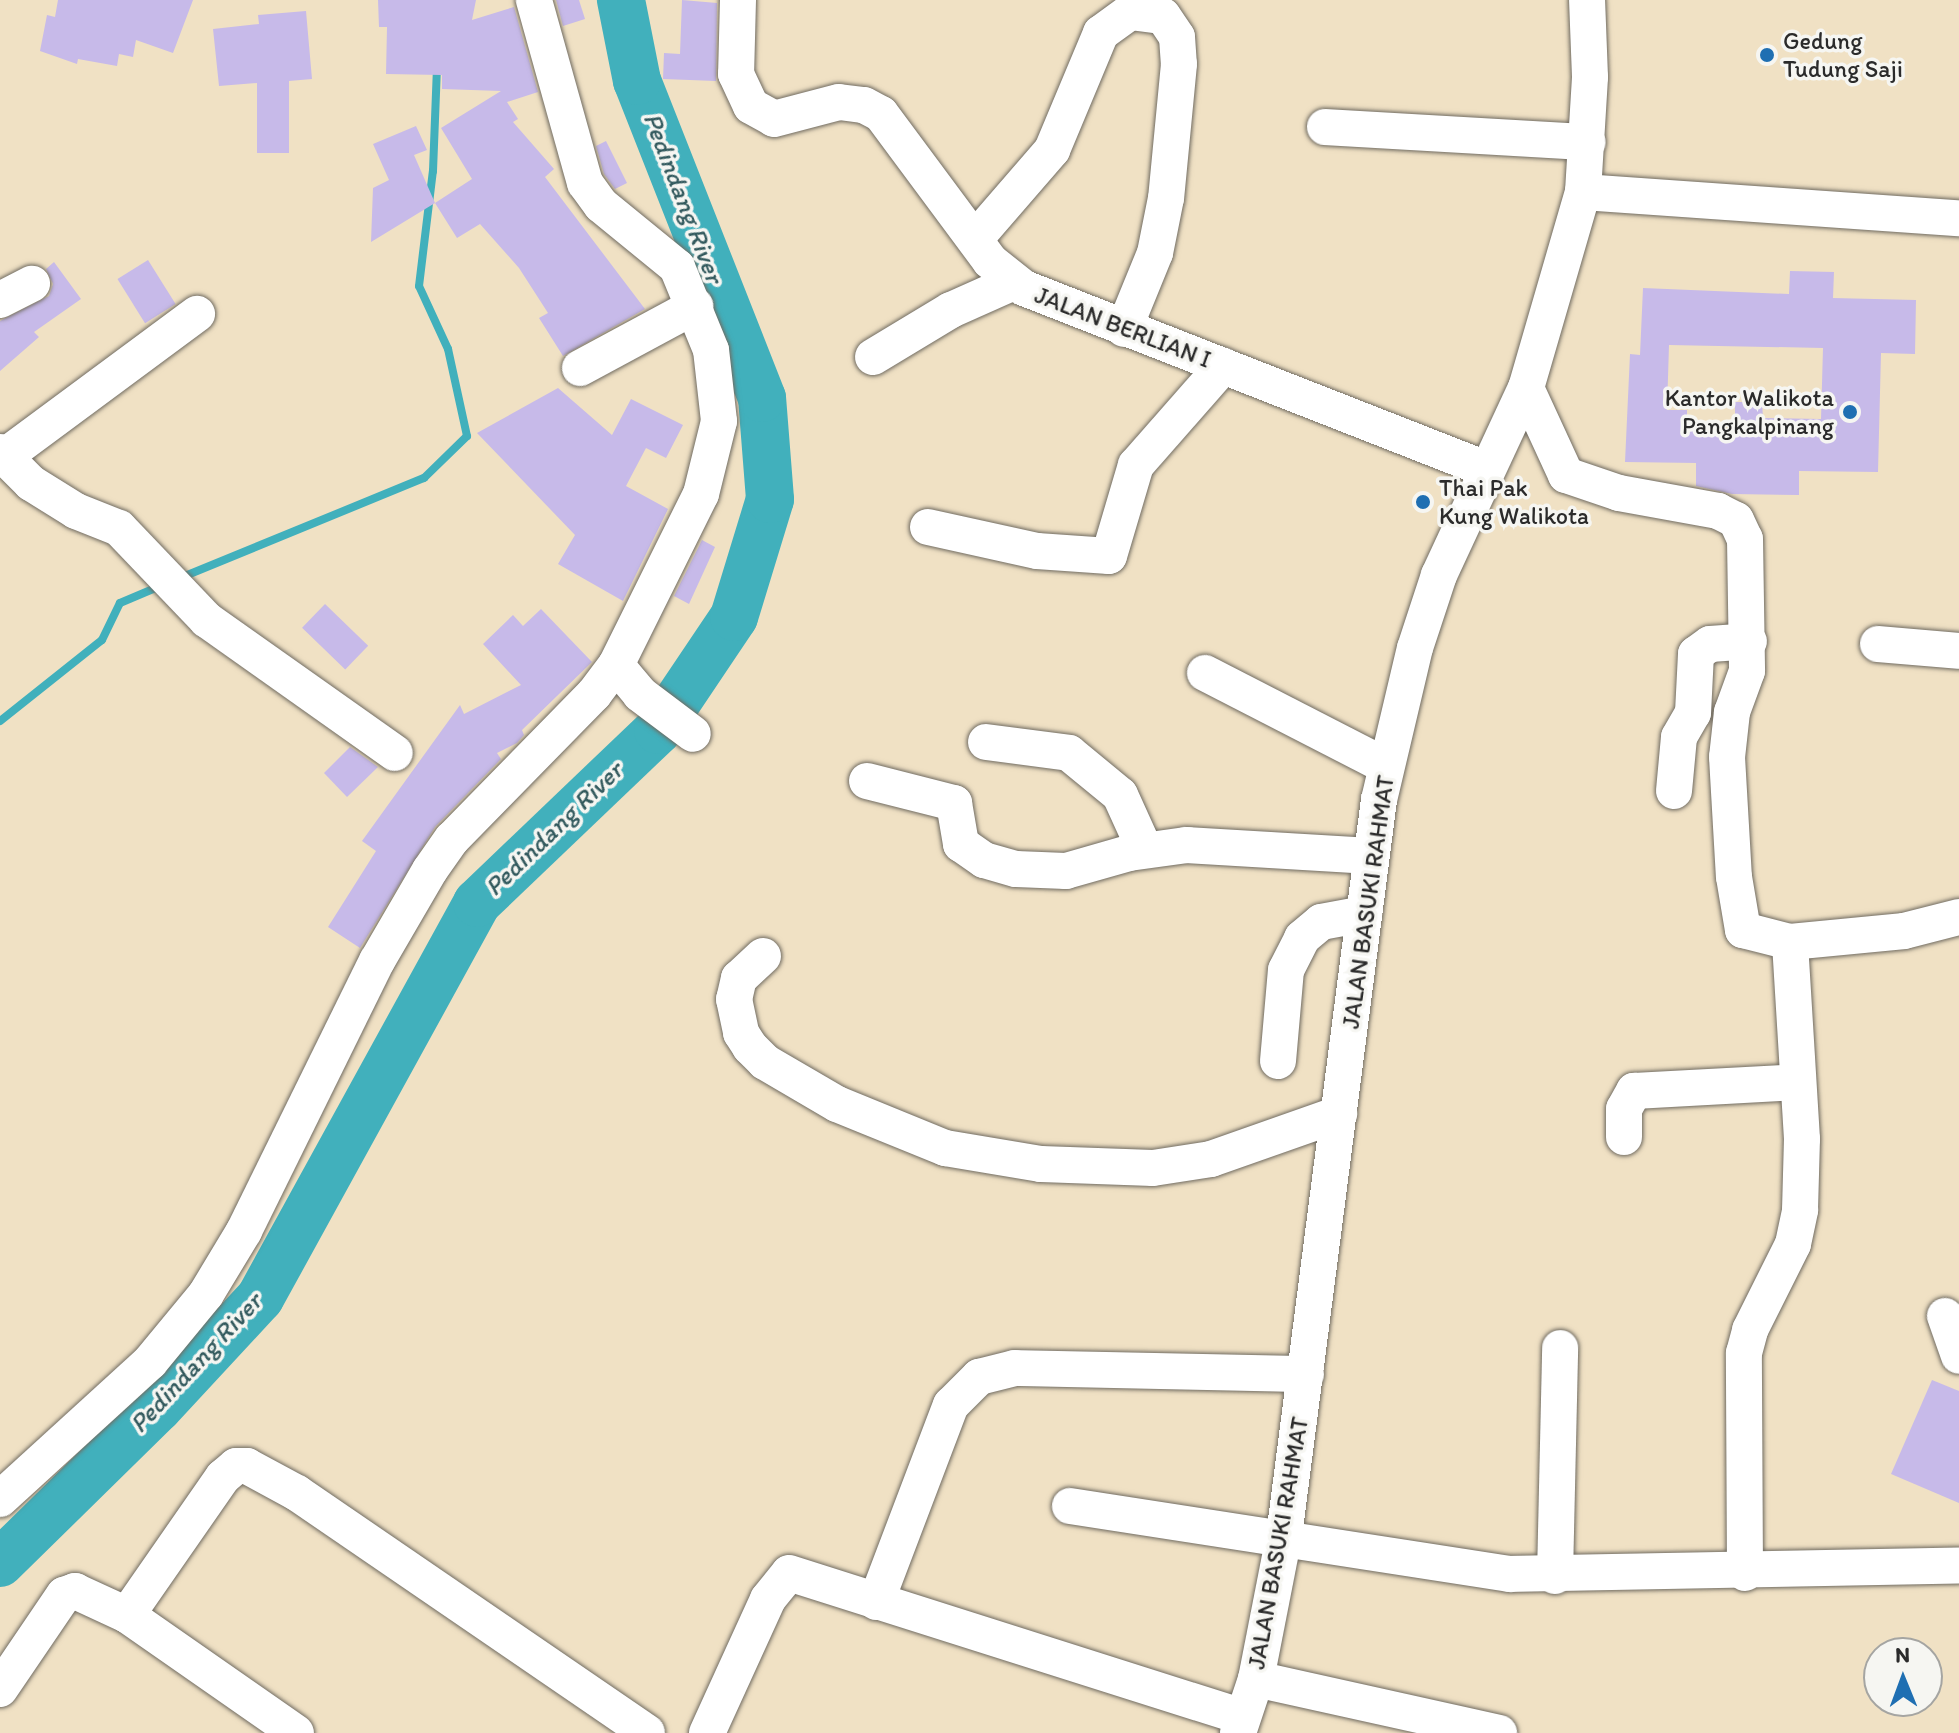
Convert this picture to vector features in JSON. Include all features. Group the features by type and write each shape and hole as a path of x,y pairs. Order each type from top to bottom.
{"street":[{"path":"0,1499 150,1362 206,1294 244,1231 377,961 430,870 452,839 594,694 616,665 689,523 717,442 716,377 695,306 677,267 601,205 585,183 534,0"},
{"name":"JALAN BERLIAN I","path":"738,0 736,74 751,106 774,119 839,102 864,105 881,114 975,239 1014,282 1124,329 1487,469"},
{"name":"JALAN BASUKI RAHMAT","path":"1241,1725 1256,1679 1284,1536 1370,856 1386,766 1439,575 1526,388 1583,192 1588,142 1587,0"},
{"path":"975,239 1056,143 1101,33 1130,12 1163,16 1177,37 1179,64 1166,198 1155,253 1124,329"},
{"path":"1325,127 1588,142"},
{"path":"1583,192 1959,218"},
{"path":"873,357 951,310 1014,282"},
{"path":"0,300 32,284"},
{"path":"580,368 695,306"},
{"path":"197,314 2,454 31,483 76,511 119,528 222,631 395,753"},
{"path":"928,527 1037,551 1109,556 1136,465 1223,366"},
{"path":"1526,388 1555,460 1574,480 1619,493 1687,502 1736,520 1745,539 1749,641 1745,680 1729,721 1727,757 1740,921 1749,935 1790,942 1904,931 1959,917"},
{"path":"1674,791 1679,737 1693,713 1696,654 1710,644 1749,641"},
{"path":"1878,644 1959,651"},
{"path":"616,665 640,694 693,734"},
{"path":"1205,673 1386,766"},
{"path":"986,742 1069,753 1120,795 1145,850"},
{"path":"867,781 954,803 961,844 984,860 1016,869 1082,868 1145,850 1226,846 1370,856"},
{"path":"1278,1061 1286,970 1302,938 1321,922 1364,914"},
{"path":"1745,1573 1744,1353 1796,1229 1802,1184 1790,942"},
{"path":"763,956 739,978 734,999 741,1033 750,1047 765,1062 837,1104 945,1148 1041,1164 1153,1168 1211,1159 1339,1114"},
{"path":"1624,1137 1624,1109 1634,1091 1798,1082"},
{"path":"1945,1316 1959,1356"},
{"path":"1555,1576 1560,1348"},
{"path":"876,1602 951,1405 979,1377 1015,1368 1306,1374"},
{"path":"127,1615 223,1477 236,1466 247,1466 297,1493 647,1733"},
{"path":"1070,1506 1284,1536 1457,1569 1555,1576 1959,1565"},
{"path":"707,1733 783,1575 795,1573 1241,1725"},
{"path":"0,1689 64,1595 80,1592 127,1615 296,1733"},
{"path":"1256,1679 1499,1733"}],"building":[{"path":"58,0 193,0 173,53 136,40 133,57 119,54 117,66 78,59 77,64 40,51 47,15 55,17"},
{"path":"378,0 476,0 472,20 514,7 538,92 507,102 518,119 513,122 554,169 545,177 645,309 563,356 539,318 548,313 519,268 480,224 457,238 435,203 472,179 441,128 501,91 442,89 442,75 386,74 387,27 379,27"},
{"path":"556,0 579,0 585,19 563,26"},
{"path":"682,0 717,3 716,81 663,79 664,53 680,54"},
{"path":"306,11 312,79 289,81 289,153 257,153 257,83 219,86 213,29 259,24 258,15"},
{"path":"416,126 427,150 414,155 435,203 371,242 373,188 389,180 373,144"},
{"path":"606,141 627,183 615,189 604,174 596,146"},
{"path":"148,260 176,304 145,323 117,279"},
{"path":"54,262 81,299 34,332 39,337 0,371 0,321 49,296 53,284 46,269"},
{"path":"1790,271 1834,272 1833,298 1916,300 1915,354 1881,353 1878,472 1799,471 1799,495 1732,494 1696,486 1696,463 1625,462 1630,354 1640,355 1643,288 1789,294","holes":["1669,345 1823,348 1821,419 1763,418 1762,402 1735,402 1735,431 1687,431 1687,410 1667,410"]},
{"path":"558,388 612,435 631,399 683,425 666,458 646,448 626,486 668,509 623,601 558,564 575,535 477,433"},
{"path":"702,540 715,547 689,604 674,596"},
{"path":"325,604 368,646 345,669 302,628"},
{"path":"541,609 592,662 522,730 524,735 517,743 497,753 501,759 435,827 360,948 328,927 376,851 362,841 460,705 464,714 521,685 483,644 513,615 523,626"},
{"path":"350,747 378,767 347,797 324,773"},
{"path":"1932,1380 1959,1391 1959,1503 1891,1474"}],"waterway":[{"name":"Pedindang River","path":"0,1563 158,1408 260,1298 477,903 658,730 734,617 770,499 762,398 637,81 621,0"},
{"path":"180,578 424,478 467,436 448,349 419,286 433,171 437,67"},
{"path":"0,721 102,640 120,603 160,586"}],"place":[{"name":"Gedung Tudung Saji","path":"1767,55"},
{"name":"Kantor Walikota Pangkalpinang","path":"1850,412"},
{"name":"Thai Pak Kung Walikota","path":"1423,502"}]}
